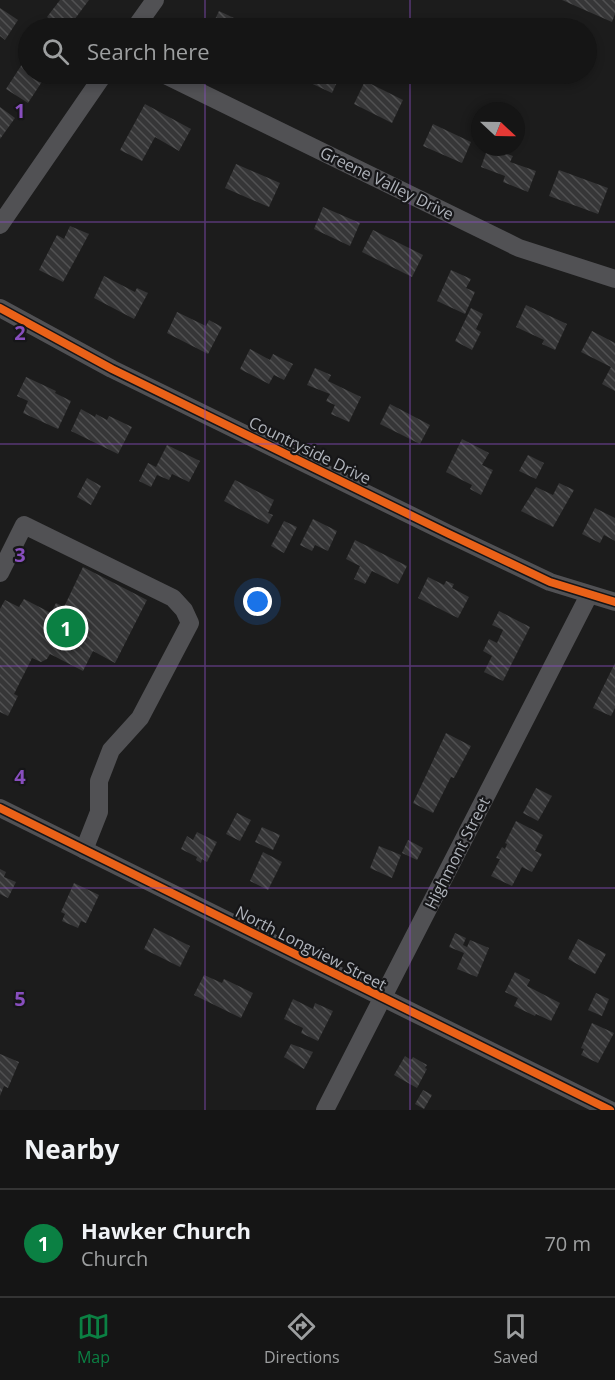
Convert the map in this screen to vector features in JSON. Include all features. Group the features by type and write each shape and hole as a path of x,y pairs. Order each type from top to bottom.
{"street":[{"path":"142,18 155,0"},
{"path":"0,225 97,84"},
{"name":"Greene Valley Drive","path":"183,84 519,248 615,279"},
{"name":"Countryside Drive","path":"0,308 112,369 286,452 449,534 550,582 615,602"},
{"path":"0,573 24,525 173,598 184,610 190,623 140,718 111,750 99,781 99,812 84,850"},
{"name":"Highmont Street","path":"325,1110 589,595"},
{"name":"North Longview Street","path":"0,808 610,1110"}],"building":[{"path":"60,0 89,0 76,18 47,17"},
{"path":"562,0 615,0 615,14 612,22"},
{"path":"0,8 18,20 5,40 0,36"},
{"path":"219,11 234,18 216,18"},
{"path":"18,70 18,84 40,84 28,103 6,89"},
{"path":"313,84 336,84 332,93"},
{"path":"364,84 371,84 403,100 392,123 354,104"},
{"path":"145,104 191,129 179,151 155,137 142,161 120,150"},
{"path":"0,107 15,118 0,139"},
{"path":"433,124 471,142 462,163 423,146"},
{"path":"485,156 513,156 510,162 536,171 528,192 503,182 505,176 481,167"},
{"path":"236,164 280,183 269,207 225,188"},
{"path":"559,170 608,188 598,214 549,196"},
{"path":"323,207 360,223 350,246 314,229"},
{"path":"70,226 89,234 63,282 39,270 57,235 64,239"},
{"path":"373,230 423,255 412,277 362,252"},
{"path":"451,270 471,279 466,288 475,292 465,314 437,301"},
{"path":"104,276 135,292 137,288 148,293 134,319 94,298"},
{"path":"526,305 567,324 555,350 542,344 544,340 516,327"},
{"path":"471,308 483,314 476,329 481,332 472,350 455,341"},
{"path":"177,312 206,326 209,320 222,327 208,354 167,333"},
{"path":"592,331 615,343 615,391 602,384 611,367 581,352"},
{"path":"250,349 270,360 273,354 293,364 284,380 274,375 269,384 240,369"},
{"path":"315,368 331,375 328,381 361,397 349,422 331,414 335,405 326,401 330,394 307,385"},
{"path":"26,377 71,401 58,429 23,413 28,401 17,396"},
{"path":"390,404 430,425 420,444 380,424"},
{"path":"81,409 95,417 96,414 107,420 109,416 132,427 118,454 71,431"},
{"path":"462,439 489,453 482,465 493,470 481,495 470,489 472,485 446,472"},
{"path":"167,445 200,461 189,482 172,474 169,480 157,475 151,487 139,481 148,463 156,467"},
{"path":"528,455 544,463 536,479 519,471"},
{"path":"87,478 101,486 91,505 77,497"},
{"path":"235,480 274,500 268,513 273,515 268,524 224,501"},
{"path":"559,483 574,490 553,527 521,511 536,487 553,495"},
{"path":"595,508 615,518 615,541 604,535 600,543 582,534"},
{"path":"313,519 337,531 328,551 315,545 312,551 300,545"},
{"path":"284,521 297,527 284,553 271,546"},
{"path":"355,540 407,566 398,584 372,571 365,584 354,579 360,566 346,559"},
{"path":"83,567 147,600 115,663 93,651 83,671 50,654 41,662 32,658 14,694 18,696 8,716 0,712 0,609 5,600 19,607 24,599 51,613 56,603 64,607"},
{"path":"428,577 444,585 446,581 454,584 452,588 469,597 458,618 418,598"},
{"path":"499,611 530,627 503,681 484,672 492,656 483,651 489,639 497,643 503,630 492,625"},
{"path":"615,663 615,708 611,716 593,708"},
{"path":"446,733 471,746 454,778 451,777 433,813 413,803"},
{"path":"536,788 552,796 538,821 523,813"},
{"path":"237,813 251,820 240,841 226,834"},
{"path":"516,821 543,835 535,851 542,854 532,872 522,867 512,886 491,876 500,859 496,858 502,847 505,849 507,844 505,843"},
{"path":"262,827 280,835 273,850 255,842"},
{"path":"197,832 217,842 207,862 202,859 201,863 196,860 197,857 181,849 187,836 193,840"},
{"path":"408,840 423,848 417,860 402,853"},
{"path":"379,846 401,855 392,878 370,868"},
{"path":"263,852 282,862 268,890 250,881"},
{"path":"0,869 6,872 4,877 16,882 8,898 0,894"},
{"path":"74,883 99,895 86,923 81,921 78,928 62,921 65,914 61,912"},
{"path":"154,928 190,946 180,967 144,949"},
{"path":"455,933 466,938 463,945 467,947 470,940 489,948 477,977 457,969 464,953 449,947"},
{"path":"578,939 606,954 595,974 568,959"},
{"path":"515,972 530,980 527,986 560,1003 551,1021 514,1006 518,998 505,992"},
{"path":"204,975 222,983 224,979 253,993 241,1018 194,995"},
{"path":"596,993 609,999 602,1016 588,1010"},
{"path":"293,999 313,1009 315,1003 333,1011 318,1041 301,1033 303,1028 284,1019"},
{"path":"592,1023 614,1033 598,1063 581,1055 584,1049 581,1048"},
{"path":"291,1044 313,1052 304,1069 284,1057"},
{"path":"0,1054 19,1062 8,1088 4,1086 0,1096"},
{"path":"405,1056 411,1060 413,1057 427,1065 417,1088 394,1075"},
{"path":"423,1090 432,1095 424,1109 415,1104"}],"cycle path":[{"path":"0,308 112,369 449,534 550,582 615,602"},
{"path":"0,808 610,1110"}],"place":[{"name":"Hawker Church","path":"66,628"}]}
